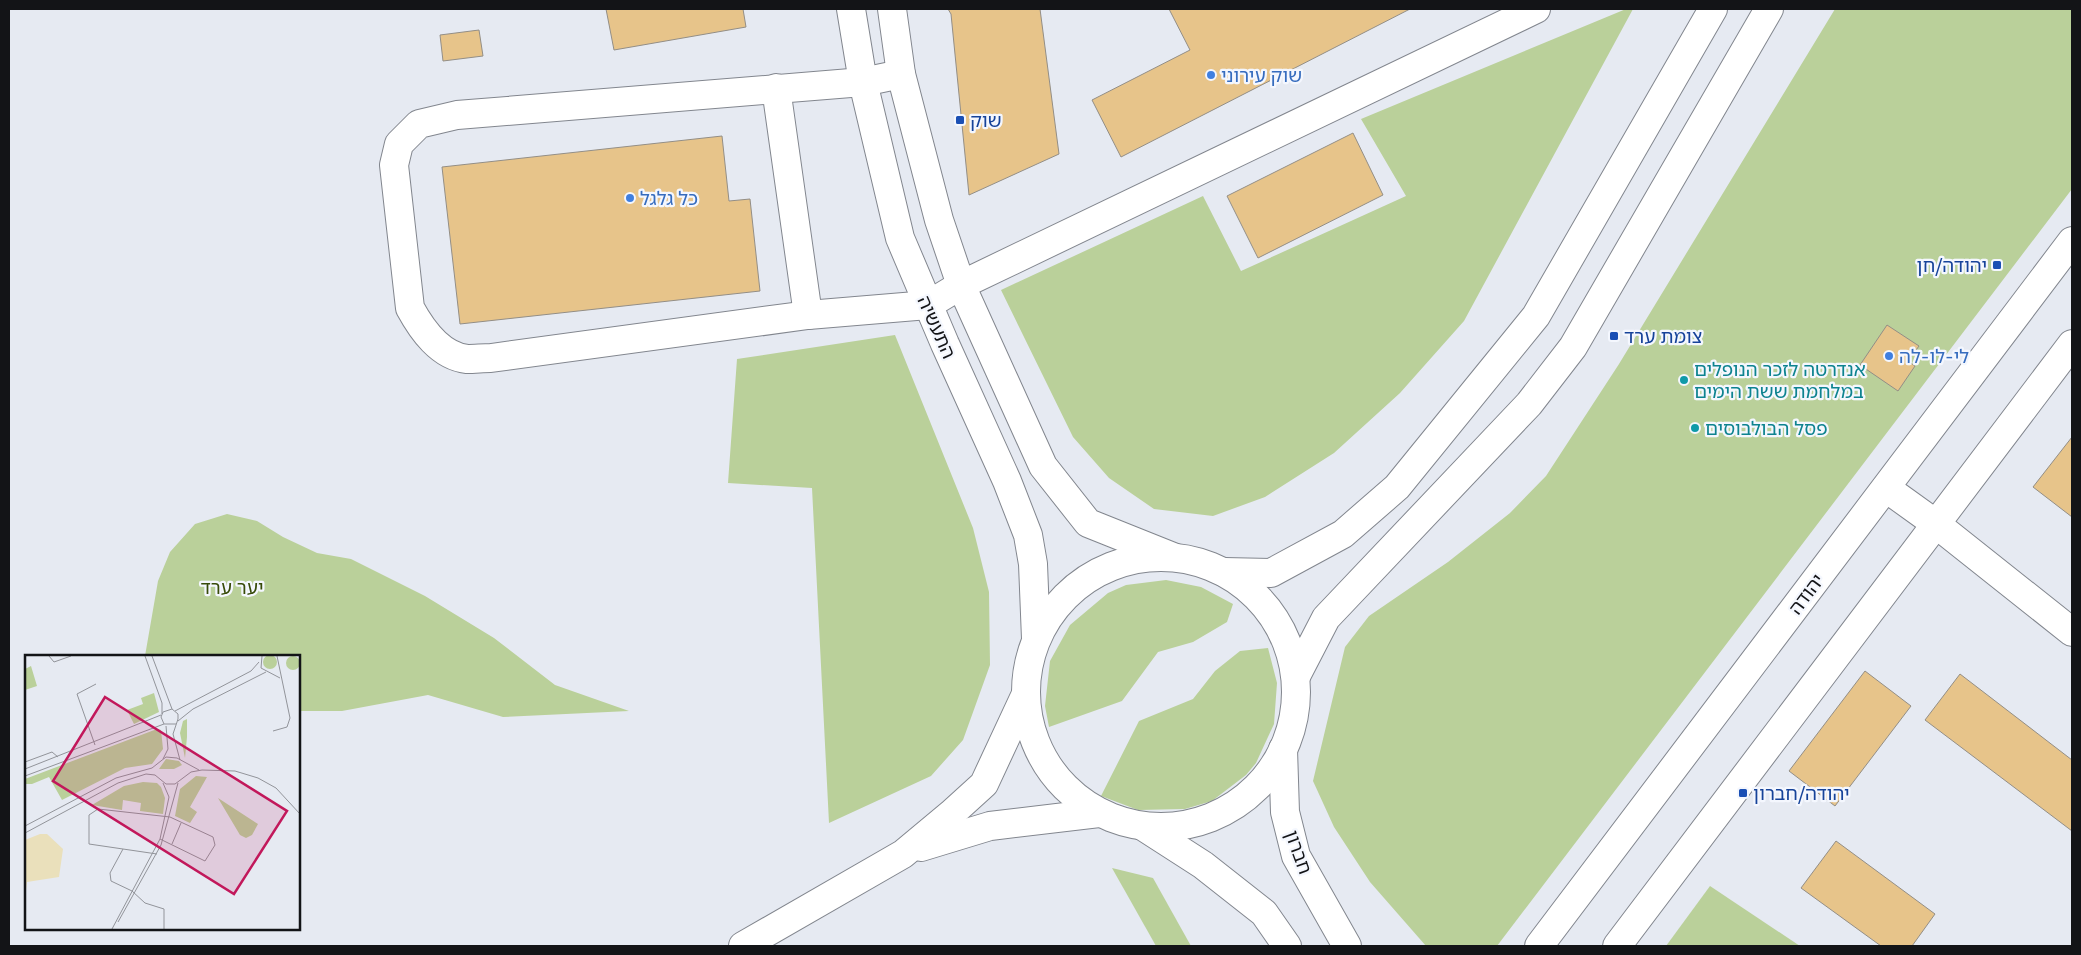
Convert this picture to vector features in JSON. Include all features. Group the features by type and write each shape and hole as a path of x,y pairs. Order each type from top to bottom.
{"main road":[{"name":"התעשיה","path":"851,9 863,82 900,238 1007,481 1028,535 1033,564 1036,639"},
{"name":"התעשיה","path":"892,9 901,74 928,183 961,285 1043,466 1088,524 1173,557"},
{"path":"901,74 863,82 457,115 419,124 399,144 394,165 410,308 420,328 441,348 466,358 491,358 808,315 928,305 961,285 1536,9"},
{"path":"1224,572 1271,573 1343,534 1397,487 1536,316 1713,9"},
{"path":"1296,676 1326,618 1529,404 1573,347 1768,9"},
{"path":"776,88 808,315"},
{"name":"יהודה","path":"1539,946 2072,241"},
{"path":"1617,946 2072,344"},
{"path":"1886,488 1936,524 2072,632"},
{"path":"1144,827 1178,826 1211,818 1241,801 1265,778 1283,749 1295,713 1296,676 1284,634 1259,598 1224,572 1200,562 1173,557 1131,560 1092,576 1059,603 1036,639 1028,666 1025,696 1031,732 1046,765 1069,792 1099,813 1144,827 1203,865 1264,913 1287,946"},
{"path":"903,854 984,784 1025,696"},
{"name":"חברון","path":"1283,749 1285,812 1296,856 1347,946"},
{"path":"743,946 903,854 944,839 990,826 1099,813"}],"green space":[{"path":"1626,9 1633,9 1464,321 1400,393 1334,453 1265,497 1213,516 1154,509 1109,478 1073,437 1001,290 1203,196 1241,271 1406,196 1361,119"},
{"path":"1835,9 2072,9 2072,189 1497,946 1426,946 1370,882 1334,827 1313,781 1345,647 1369,616 1448,562 1510,513 1546,476 1619,364"},
{"path":"895,335 973,528 989,592 990,665 963,740 931,776 829,823 812,488 728,483 737,359"},
{"name":"יער ערד","path":"227,514 257,521 283,537 317,553 351,559 425,596 494,638 555,685 629,711 503,717 428,695 342,711 300,711 300,655 145,655 158,581 170,552 195,524"},
{"path":"1166,580 1201,587 1233,604 1227,622 1193,642 1158,652 1122,701 1049,727 1045,706 1050,661 1070,625 1108,593 1126,585"},
{"path":"1268,648 1277,683 1274,724 1256,763 1246,775 1212,801 1185,809 1138,810 1101,796 1139,721 1193,699 1215,671 1240,651"},
{"path":"1112,868 1153,878 1191,946 1156,946"},
{"path":"1710,886 1800,946 1666,946"}],"building":[{"path":"606,9 743,9 746,27 614,50"},
{"path":"948,9 1040,9 1059,154 969,195 951,14"},
{"name":"שוק עירוני","path":"1169,9 1410,9 1121,157 1092,100 1190,50"},
{"path":"479,30 483,56 443,61 440,35"},
{"path":"1353,133 1383,195 1258,258 1227,196"},
{"path":"722,136 729,201 750,199 760,291 460,324 442,167"},
{"path":"1887,325 1919,346 1908,361 1915,366 1898,391 1860,365"},
{"path":"2072,437 2072,517 2033,487"},
{"path":"1865,671 1911,706 1835,806 1789,771"},
{"path":"1960,674 2072,760 2072,831 1925,720"},
{"path":"1836,841 1935,914 1912,946 1881,946 1801,888"}],"place":[{"name":"שוק עירוני","path":"1211,75"},
{"name":"שוק","path":"960,120"},
{"name":"כל גלגל","path":"630,198"},
{"name":"יהודה/חן","path":"1997,265"},
{"name":"צומת ערד","path":"1614,336"},
{"name":"לי-לו-לה","path":"1889,356"},
{"name":"אנדרטה לזכר הנופלים במלחמת ששת הימים","path":"1684,380"},
{"name":"פסל הבולבוסים","path":"1695,428"},
{"name":"יהודה/חברון","path":"1743,793"}]}
